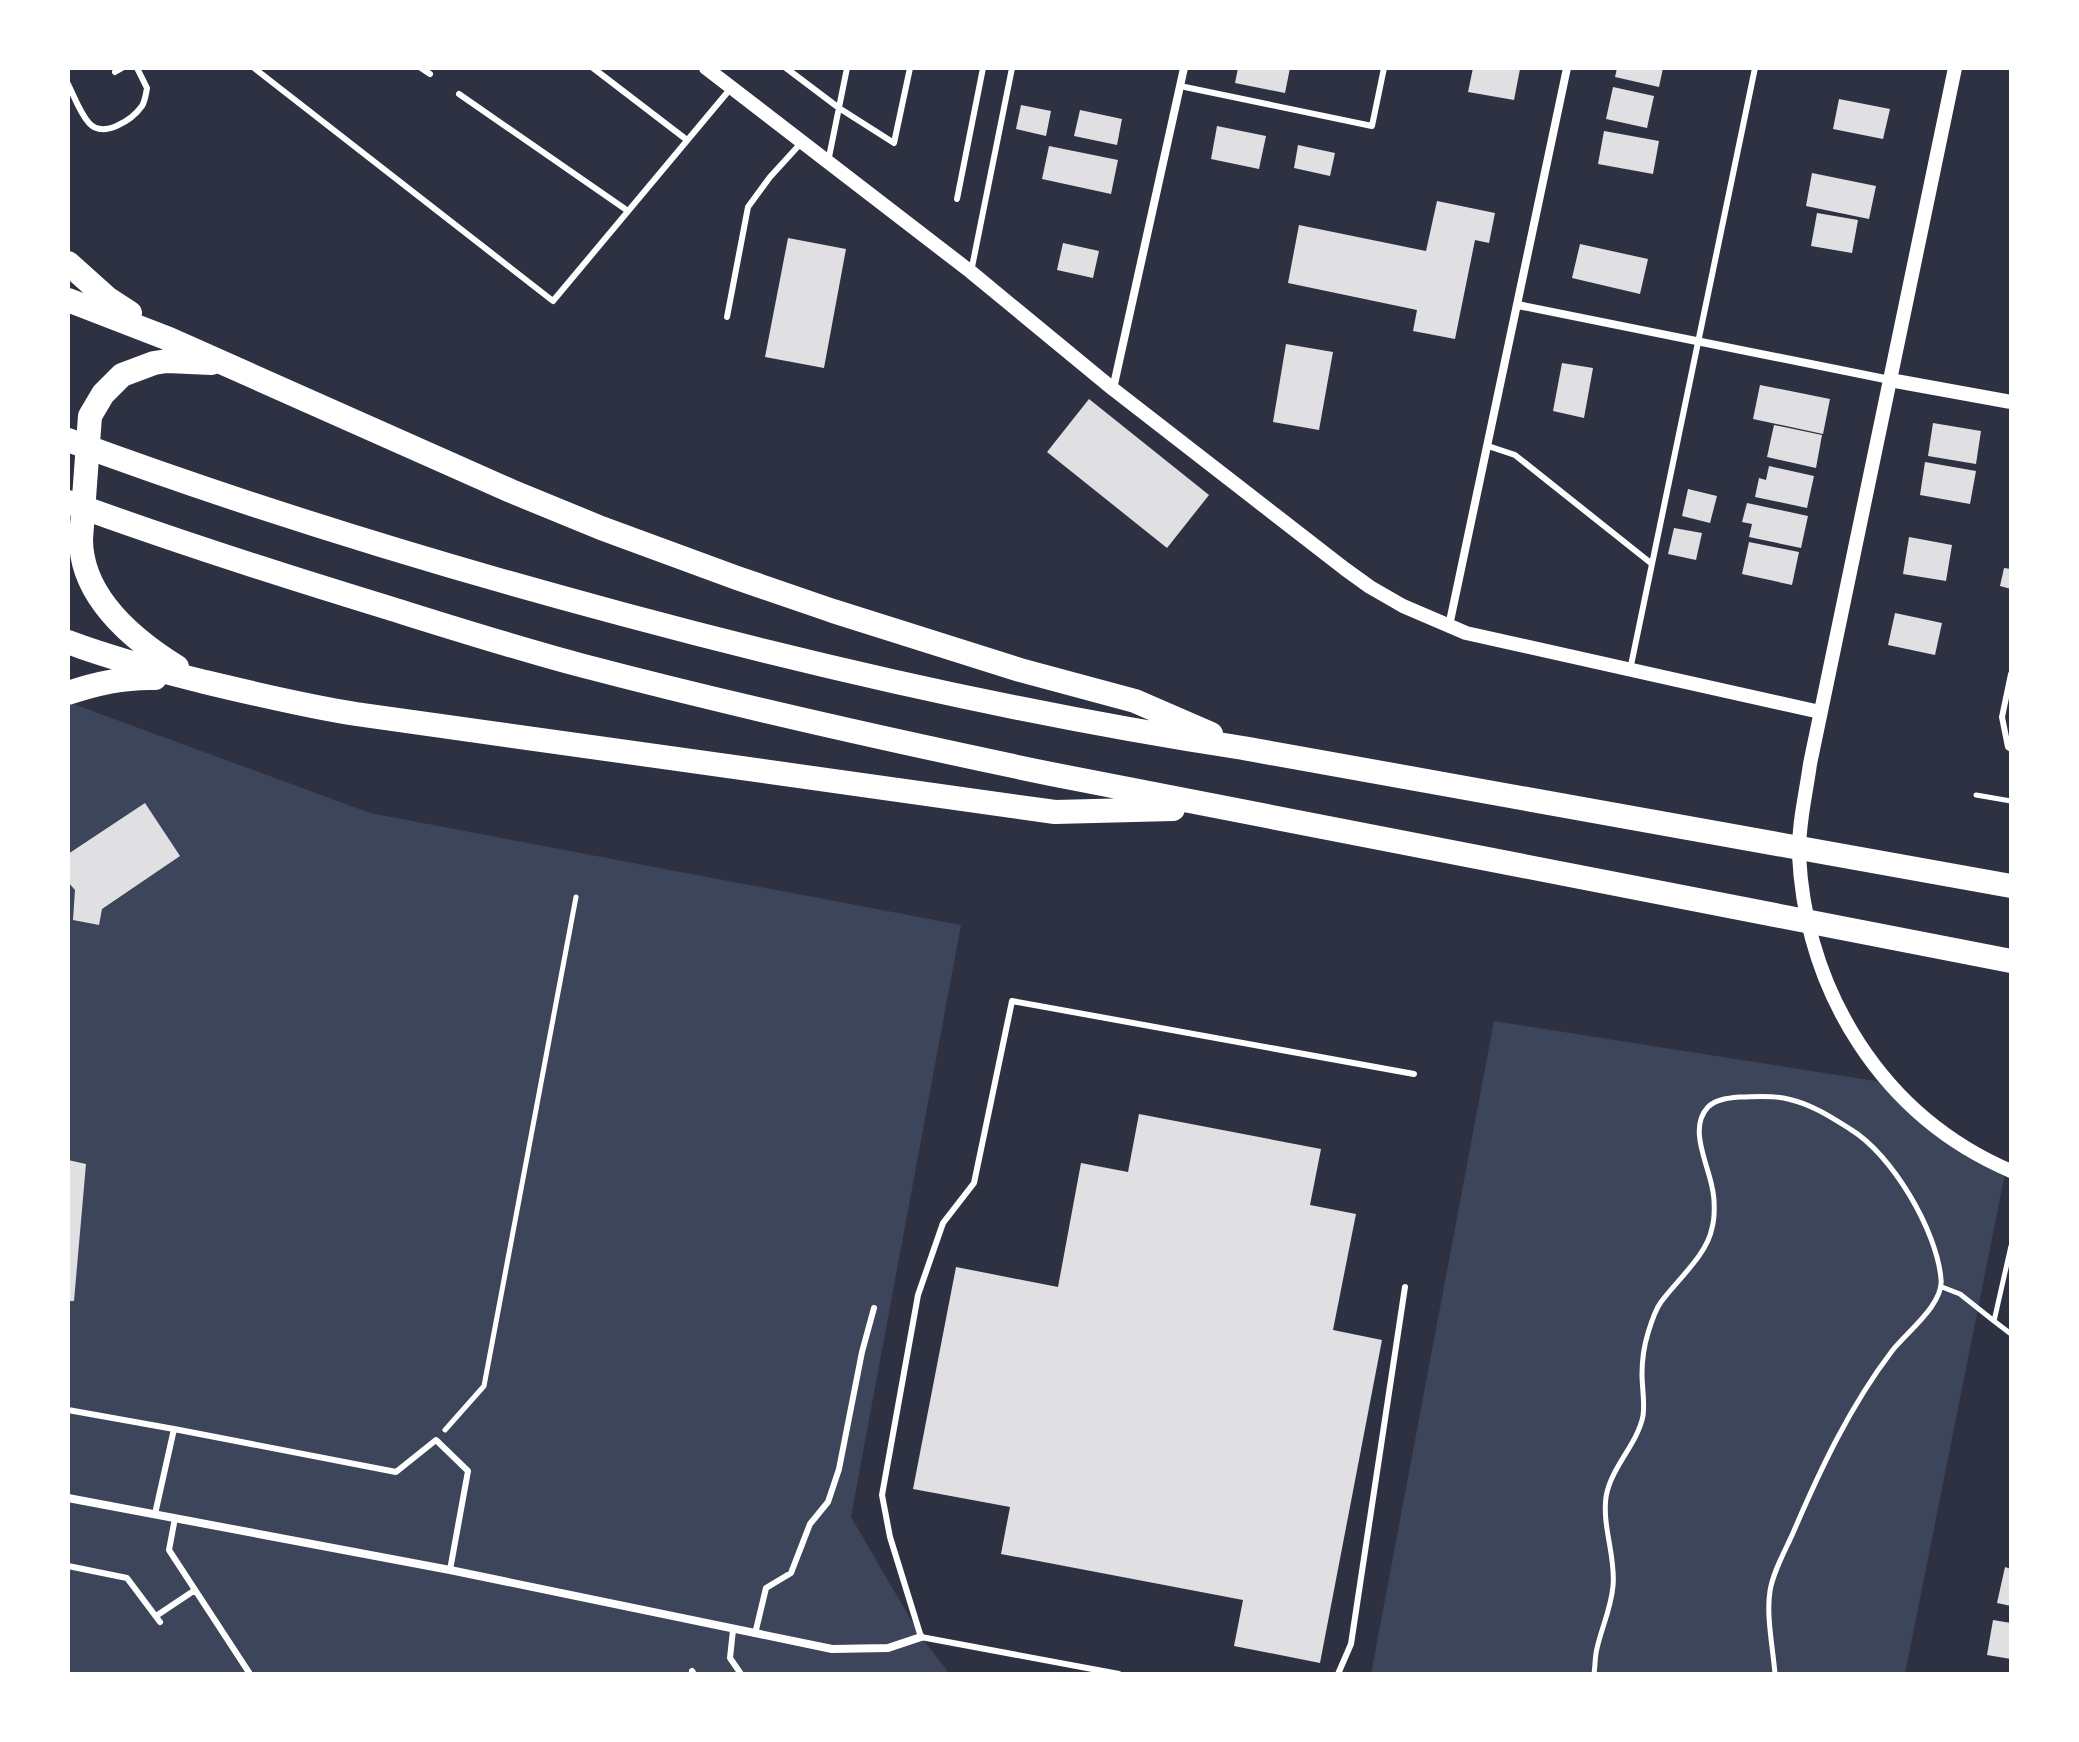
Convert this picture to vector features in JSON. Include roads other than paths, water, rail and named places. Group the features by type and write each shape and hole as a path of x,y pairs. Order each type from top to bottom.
{"highway":[{"path":"68,263 107,298 169,339"},
{"path":"68,300 169,339 601,528 833,611 1020,670 1135,701 1243,748"},
{"path":"196,679 157,655 126,628 102,601 87,570 81,554 81,539 90,416 112,383 132,370 167,361 223,363"},
{"path":"68,440 407,554 785,657 1149,734 1243,748 2011,886"},
{"path":"68,502 251,566 501,643 907,744 2011,961"},
{"path":"68,642 110,658 295,704 356,714 1055,812 1218,807"},
{"path":"68,693 96,683 131,677 196,679"}],"street":[{"path":"706,68 971,272 1113,389 1370,587 1403,606 1466,633 1820,712"},
{"path":"1113,389 1184,68"},
{"path":"1449,627 1567,68"},
{"path":"1955,68 1820,712 1799,853 1806,918 1823,976 1843,1017 1867,1055 1888,1083 1947,1135 2011,1171"},
{"path":"1518,305 2011,402"},
{"path":"68,1498 450,1570 832,1649 888,1648 921,1637"}],"lane":[{"path":"115,72 122,68"},
{"path":"68,84 90,125 109,129 134,115 143,104 147,88 137,68"},
{"path":"254,68 553,301 731,88"},
{"path":"421,68 430,74"},
{"path":"593,68 687,140"},
{"path":"786,68 839,108 894,143 910,68"},
{"path":"828,162 847,68"},
{"path":"957,199 983,68"},
{"path":"971,272 1012,68"},
{"path":"1180,86 1372,126 1384,68"},
{"path":"1630,670 1755,68"},
{"path":"73,93 82,88"},
{"path":"459,94 628,211"},
{"path":"727,317 748,207 802,142"},
{"path":"1488,446 1515,455 1652,564"},
{"path":"2011,674 2002,717 2011,749"},
{"path":"1119,1674 921,1637 890,1537 882,1495 918,1295 943,1223 974,1183 1012,1001 1414,1074"},
{"path":"1338,1674 1351,1644 1405,1287"},
{"path":"755,1634 766,1588 791,1573 810,1524 828,1502 839,1469 874,1308"},
{"path":"68,1410 396,1472 436,1440 468,1471 450,1570"},
{"path":"155,1514 174,1429"},
{"path":"175,1518 169,1550 250,1674"},
{"path":"68,1566 127,1578 158,1619 195,1590"},
{"path":"733,1630 730,1658 741,1674"}]}
